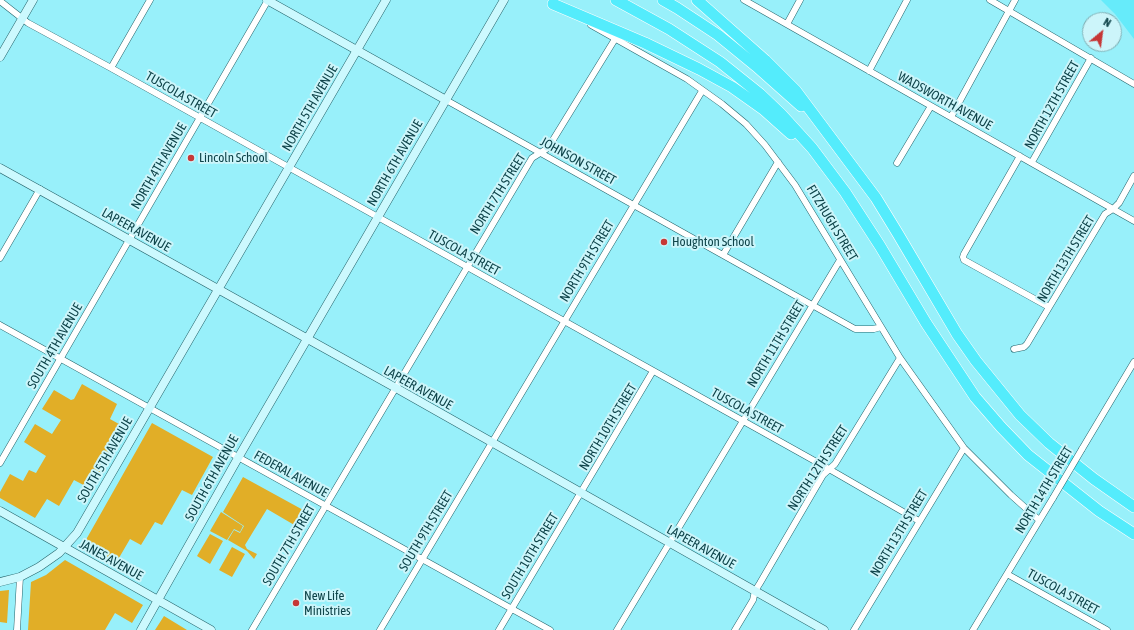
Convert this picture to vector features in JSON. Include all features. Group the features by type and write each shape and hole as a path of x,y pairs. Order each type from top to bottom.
{"highway":[{"path":"616,0 669,29 720,62 760,94 781,114 812,148 862,218 930,329 975,397 1028,455 1099,511 1134,534"},
{"path":"663,0 718,35 793,98 826,132"},
{"path":"697,0 765,60 796,91 880,204 958,334 976,360 1020,416 1049,443 1100,483 1134,507"},
{"path":"550,2 645,43 732,87 763,109 824,164"}],"street":[{"path":"0,57 33,0"},
{"path":"112,68 150,0"},
{"name":"JOHNSON STREET","path":"268,0 856,329 874,329 881,327"},
{"name":"NORTH 4TH AVENUE","path":"129,240 268,0"},
{"name":"NORTH 5TH AVENUE","path":"218,290 386,0"},
{"name":"NORTH 6TH AVENUE","path":"306,339 504,0"},
{"name":"WADSWORTH AVENUE","path":"744,0 1134,221"},
{"path":"787,24 800,0"},
{"path":"869,71 907,0"},
{"path":"990,0 1134,84"},
{"path":"951,117 1016,0"},
{"name":"TUSCOLA STREET","path":"1,2 22,19 919,521"},
{"name":"FITZHUGH STREET","path":"550,2 687,79 722,104 746,124 765,145 794,185 900,358 964,448 1011,495 1039,520"},
{"name":"NORTH 7TH STREET","path":"396,388 532,158 548,148 615,39"},
{"name":"NORTH 12TH STREET","path":"1032,162 1091,58"},
{"name":"NORTH 9TH STREET","path":"492,443 702,91"},
{"path":"898,163 931,106"},
{"name":"NORTH 12TH STREET","path":"1020,156 963,257 964,260 1049,307"},
{"path":"723,255 778,162"},
{"name":"LAPEER AVENUE","path":"0,168 396,388 824,630"},
{"name":"NORTH 13TH STREET","path":"1014,350 1024,348 1028,344 1105,214 1119,203 1134,176"},
{"path":"0,258 40,189"},
{"name":"SOUTH 4TH AVENUE","path":"0,463 129,240"},
{"name":"NORTH 11TH STREET","path":"617,630 840,260"},
{"name":"SOUTH 5TH AVENUE","path":"0,582 20,577 51,559 64,548 77,533 218,290"},
{"name":"FEDERAL AVENUE","path":"0,325 550,630"},
{"name":"SOUTH 6TH AVENUE","path":"141,630 306,339"},
{"name":"NORTH 12TH STREET","path":"735,630 753,600 755,591 823,476 835,464 900,358"},
{"name":"NORTH 14TH STREET","path":"974,630 1134,362"},
{"name":"NORTH 10TH STREET","path":"581,493 653,371"},
{"name":"SOUTH 7TH STREET","path":"252,630 396,388"},
{"name":"SOUTH 9TH STREET","path":"380,630 492,443"},
{"name":"NORTH 13TH STREET","path":"854,630 964,448"},
{"name":"SOUTH 10TH STREET","path":"499,630 581,493"},
{"name":"JANES AVENUE","path":"0,511 212,630"},
{"name":"TUSCOLA STREET","path":"1008,574 1107,630"},
{"path":"17,630 20,577"}],"shaded area":[{"path":"1101,0 1134,0 1134,39 1122,23 1122,12 1113,12"},
{"path":"82,384 117,404 110,419 126,428 91,489 74,480 59,506 47,499 35,518 0,498 0,492 10,474 23,481 29,470 36,473 46,456 24,442 35,424 52,434 61,420 42,409 54,390 71,400 74,399"},
{"path":"152,423 213,457 192,495 182,490 162,525 155,522 141,545 130,539 116,563 83,545"},
{"path":"243,477 305,511 296,526 267,509 245,545 247,549 257,554 254,559 247,551 228,540 234,530 240,533 244,526 223,512"},
{"path":"221,512 243,526 240,532 234,529 227,540 210,531"},
{"path":"210,534 223,541 210,564 197,556"},
{"path":"232,547 245,554 232,577 219,570"},
{"path":"65,560 143,605 132,623 115,613 105,630 28,630 31,582 46,575"},
{"path":"9,590 7,623 0,622 0,591"},
{"path":"164,616 187,630 155,630"}],"place":[{"name":"Lincoln School","path":"191,158"},
{"name":"Houghton School","path":"664,242"},
{"name":"New Life Ministries","path":"296,603"}]}
